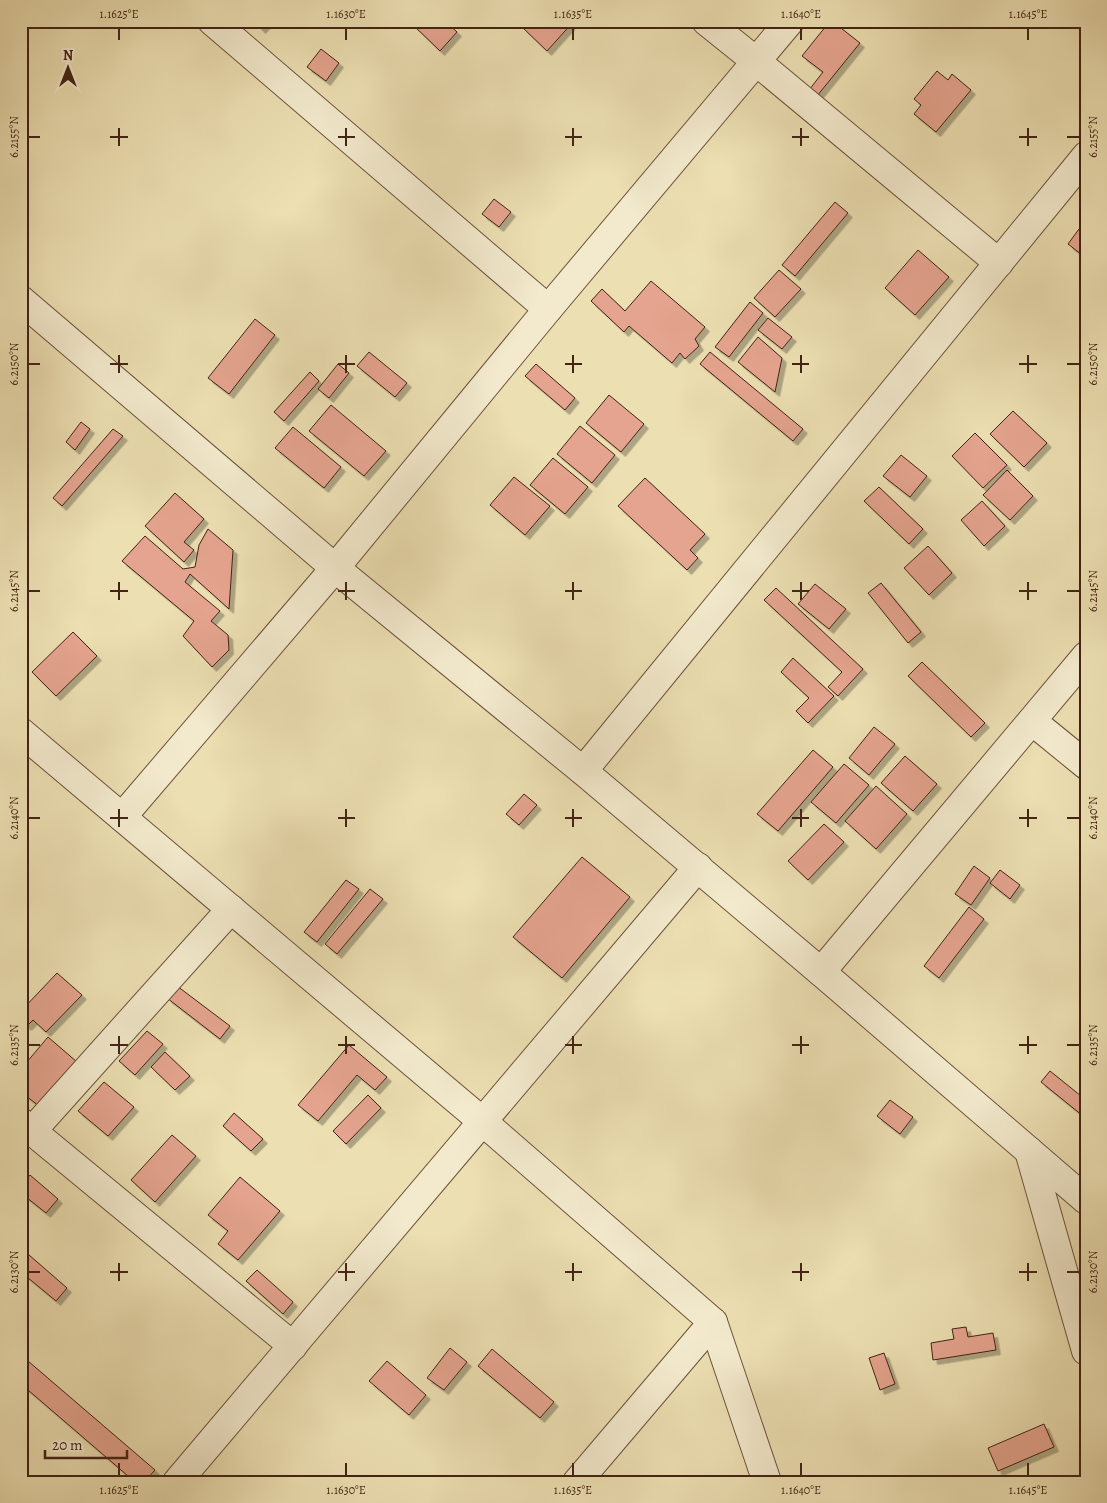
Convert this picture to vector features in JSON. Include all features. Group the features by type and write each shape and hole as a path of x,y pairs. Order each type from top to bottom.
{"street":[{"path":"212,21 548,309"},
{"path":"706,21 999,262"},
{"path":"122,817 335,568 548,309 790,21"},
{"path":"582,770 1086,156"},
{"path":"21,300 335,568 698,867 1086,1200"},
{"path":"822,972 1086,656"},
{"path":"1032,721 1086,765"},
{"path":"21,732 482,1122 713,1322 767,1482"},
{"path":"176,1482 698,867"},
{"path":"231,909 27,1127 293,1346"},
{"path":"1029,1151 1086,1351"},
{"path":"578,1482 713,1322"}],"building":[{"path":"253,21 269,21 261,29"},
{"path":"409,21 445,21 457,32 440,51"},
{"path":"527,21 574,21 547,51 522,27"},
{"path":"830,21 860,43 817,96 809,90 823,72 802,56"},
{"path":"321,49 339,63 326,81 307,67"},
{"path":"937,71 948,80 952,74 971,90 936,132 914,114 921,105 914,99"},
{"path":"494,199 511,212 499,227 482,214"},
{"path":"835,202 848,213 795,276 782,265"},
{"path":"1079,229 1086,235 1086,258 1068,244"},
{"path":"918,250 949,277 915,315 885,288"},
{"path":"779,270 801,289 775,317 754,298"},
{"path":"651,281 705,327 695,339 699,346 685,359 680,353 672,363 629,326 624,332 591,301 602,289 625,311"},
{"path":"750,302 763,313 729,357 715,347"},
{"path":"768,318 792,337 782,349 758,330"},
{"path":"255,319 275,335 229,394 208,378"},
{"path":"758,337 782,358 775,392 738,362"},
{"path":"369,352 407,383 395,397 357,366"},
{"path":"710,352 803,429 793,441 700,364"},
{"path":"338,364 349,373 329,398 318,389"},
{"path":"536,364 575,398 565,410 525,376"},
{"path":"310,372 319,381 284,421 274,412"},
{"path":"609,395 644,424 621,452 586,423"},
{"path":"331,405 386,451 364,476 309,431"},
{"path":"1013,411 1047,443 1024,467 990,434"},
{"path":"81,422 90,429 75,450 66,442"},
{"path":"580,426 615,455 592,483 557,454"},
{"path":"293,427 341,467 324,488 275,448"},
{"path":"113,429 123,436 62,506 53,498"},
{"path":"975,433 1007,465 983,488 952,456"},
{"path":"901,455 927,476 910,497 883,476"},
{"path":"553,458 588,487 565,514 530,485"},
{"path":"1007,470 1033,496 1010,520 983,495"},
{"path":"514,477 550,506 525,535 490,505"},
{"path":"645,478 705,534 690,550 698,558 687,570 618,506"},
{"path":"879,487 923,529 909,544 864,501"},
{"path":"175,493 204,519 184,542 194,550 184,562 145,526"},
{"path":"982,501 1005,526 984,546 961,520"},
{"path":"208,529 233,550 229,609 190,574 185,582 220,611 211,621 228,635 229,650 212,667 183,636 194,621 122,561 145,536 183,569 195,567 199,545"},
{"path":"928,546 952,573 929,595 904,568"},
{"path":"881,583 921,632 908,643 868,593"},
{"path":"815,584 846,609 829,629 798,604"},
{"path":"776,588 863,669 838,696 828,687 842,672 764,600"},
{"path":"73,632 97,656 56,696 32,672"},
{"path":"793,658 834,696 808,723 796,711 809,698 781,672"},
{"path":"922,662 985,723 971,737 908,676"},
{"path":"874,727 895,744 869,775 849,758"},
{"path":"813,750 833,767 778,831 757,814"},
{"path":"905,756 937,784 913,811 881,783"},
{"path":"844,764 869,785 836,823 811,802"},
{"path":"876,786 907,814 876,849 845,821"},
{"path":"524,794 537,805 519,825 506,814"},
{"path":"824,824 844,842 808,880 788,861"},
{"path":"582,857 630,897 562,978 513,937"},
{"path":"974,866 990,878 971,905 955,894"},
{"path":"1000,870 1020,885 1010,899 990,883"},
{"path":"346,880 359,889 317,942 304,932"},
{"path":"370,889 383,899 337,954 325,944"},
{"path":"969,907 984,919 939,978 924,966"},
{"path":"57,973 82,995 46,1032 33,1020 27,1026 21,1021 21,1011"},
{"path":"177,986 230,1026 220,1039 167,998"},
{"path":"147,1031 163,1044 135,1075 119,1061"},
{"path":"48,1037 77,1062 39,1106 21,1092 21,1069"},
{"path":"349,1045 387,1077 375,1090 357,1075 318,1121 298,1105"},
{"path":"165,1052 190,1076 175,1090 151,1067"},
{"path":"1050,1071 1086,1100 1086,1113 1083,1116 1041,1082"},
{"path":"104,1082 134,1107 108,1136 78,1111"},
{"path":"368,1095 381,1108 346,1144 333,1131"},
{"path":"890,1100 913,1117 900,1134 877,1116"},
{"path":"234,1113 263,1139 251,1151 223,1126"},
{"path":"172,1135 196,1156 155,1202 131,1180"},
{"path":"30,1175 58,1199 46,1213 21,1193 21,1186"},
{"path":"240,1177 280,1211 238,1260 218,1244 228,1231 208,1215"},
{"path":"21,1248 67,1288 56,1301 21,1272"},
{"path":"257,1270 293,1302 283,1314 246,1281"},
{"path":"966,1327 968,1337 993,1333 996,1350 933,1360 931,1343 954,1339 952,1329"},
{"path":"450,1348 467,1362 444,1390 427,1378"},
{"path":"492,1349 554,1402 540,1418 478,1366"},
{"path":"884,1353 895,1384 880,1390 869,1358"},
{"path":"21,1355 155,1470 144,1482 135,1482 21,1384"},
{"path":"387,1361 426,1395 409,1415 369,1381"},
{"path":"1044,1424 1054,1447 998,1471 988,1448"}]}
